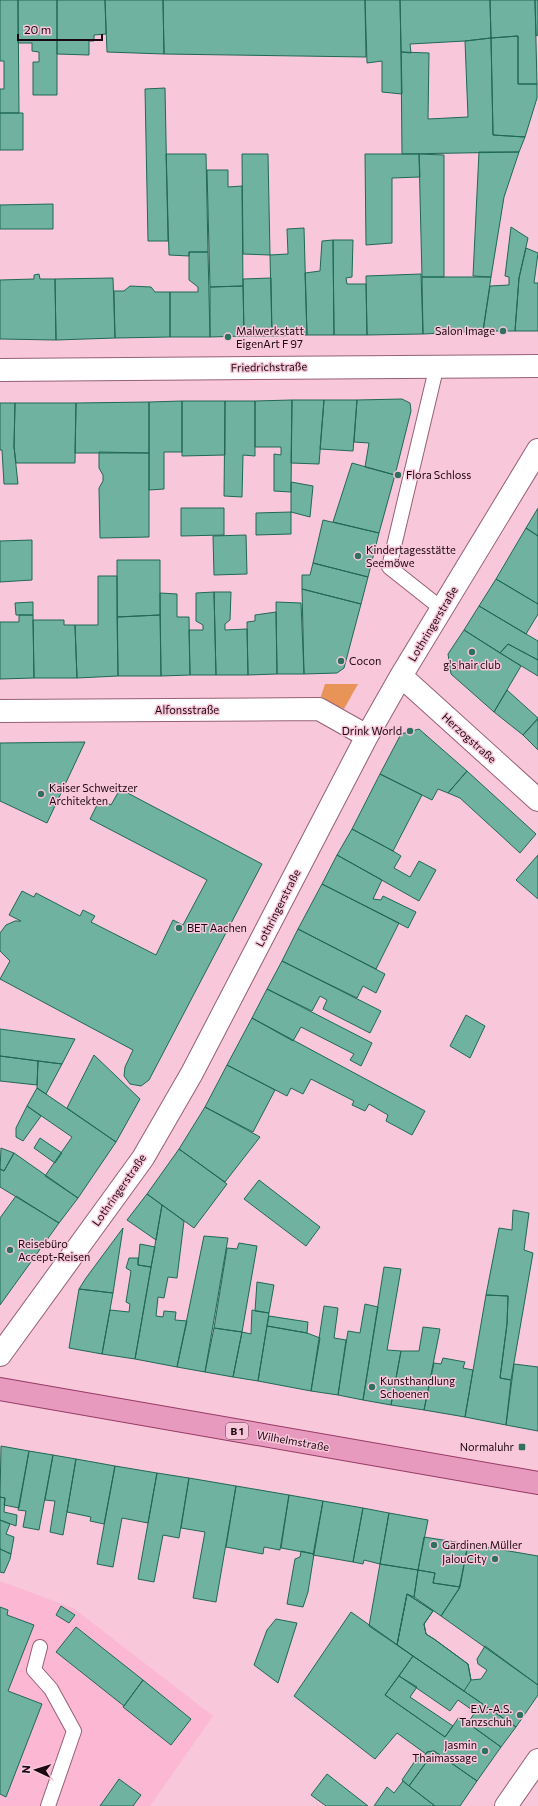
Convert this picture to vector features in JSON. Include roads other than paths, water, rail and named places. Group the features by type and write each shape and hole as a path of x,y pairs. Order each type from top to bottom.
{"main road":[{"name":"Wilhelmstraße","path":"0,1389 538,1484"}],"street":[{"name":"Friedrichstraße","path":"0,370 437,365 538,366"},
{"name":"Lothringerstraße","path":"0,1355 143,1158 192,1073 368,736 401,676 538,450"},
{"name":"Herzogstraße","path":"401,676 538,800"},
{"name":"Alfonsstraße","path":"0,711 318,709 368,736"},
{"path":"506,1806 538,1760"}],"lane":[{"path":"437,365 389,567 442,609"},
{"path":"40,1647 34,1670 51,1689 74,1731 48,1806"}],"place":[{"name":"Salon Image","path":"503,331"},
{"name":"Malwerkstatt EigenArt F 97","path":"228,337"},
{"name":"Flora Schloss","path":"398,475"},
{"name":"Kindertagesstätte Seemöwe","path":"358,556"},
{"name":"g's hair club","path":"472,652"},
{"name":"Cocon","path":"341,661"},
{"name":"Drink World","path":"410,731"},
{"name":"Kaiser Schweitzer Architekten","path":"41,794"},
{"name":"BET Aachen","path":"179,928"},
{"name":"Reisebüro Accept-Reisen","path":"10,1250"},
{"name":"Kunsthandlung Schoenen","path":"372,1387"},
{"name":"Normaluhr","path":"522,1447"},
{"name":"Gardinen Müller","path":"434,1545"},
{"name":"JalouCity","path":"495,1559"},
{"name":"E.V.-A.S. Tanzschuh","path":"520,1715"},
{"name":"Jasmin Thaimassage","path":"485,1751"}]}
